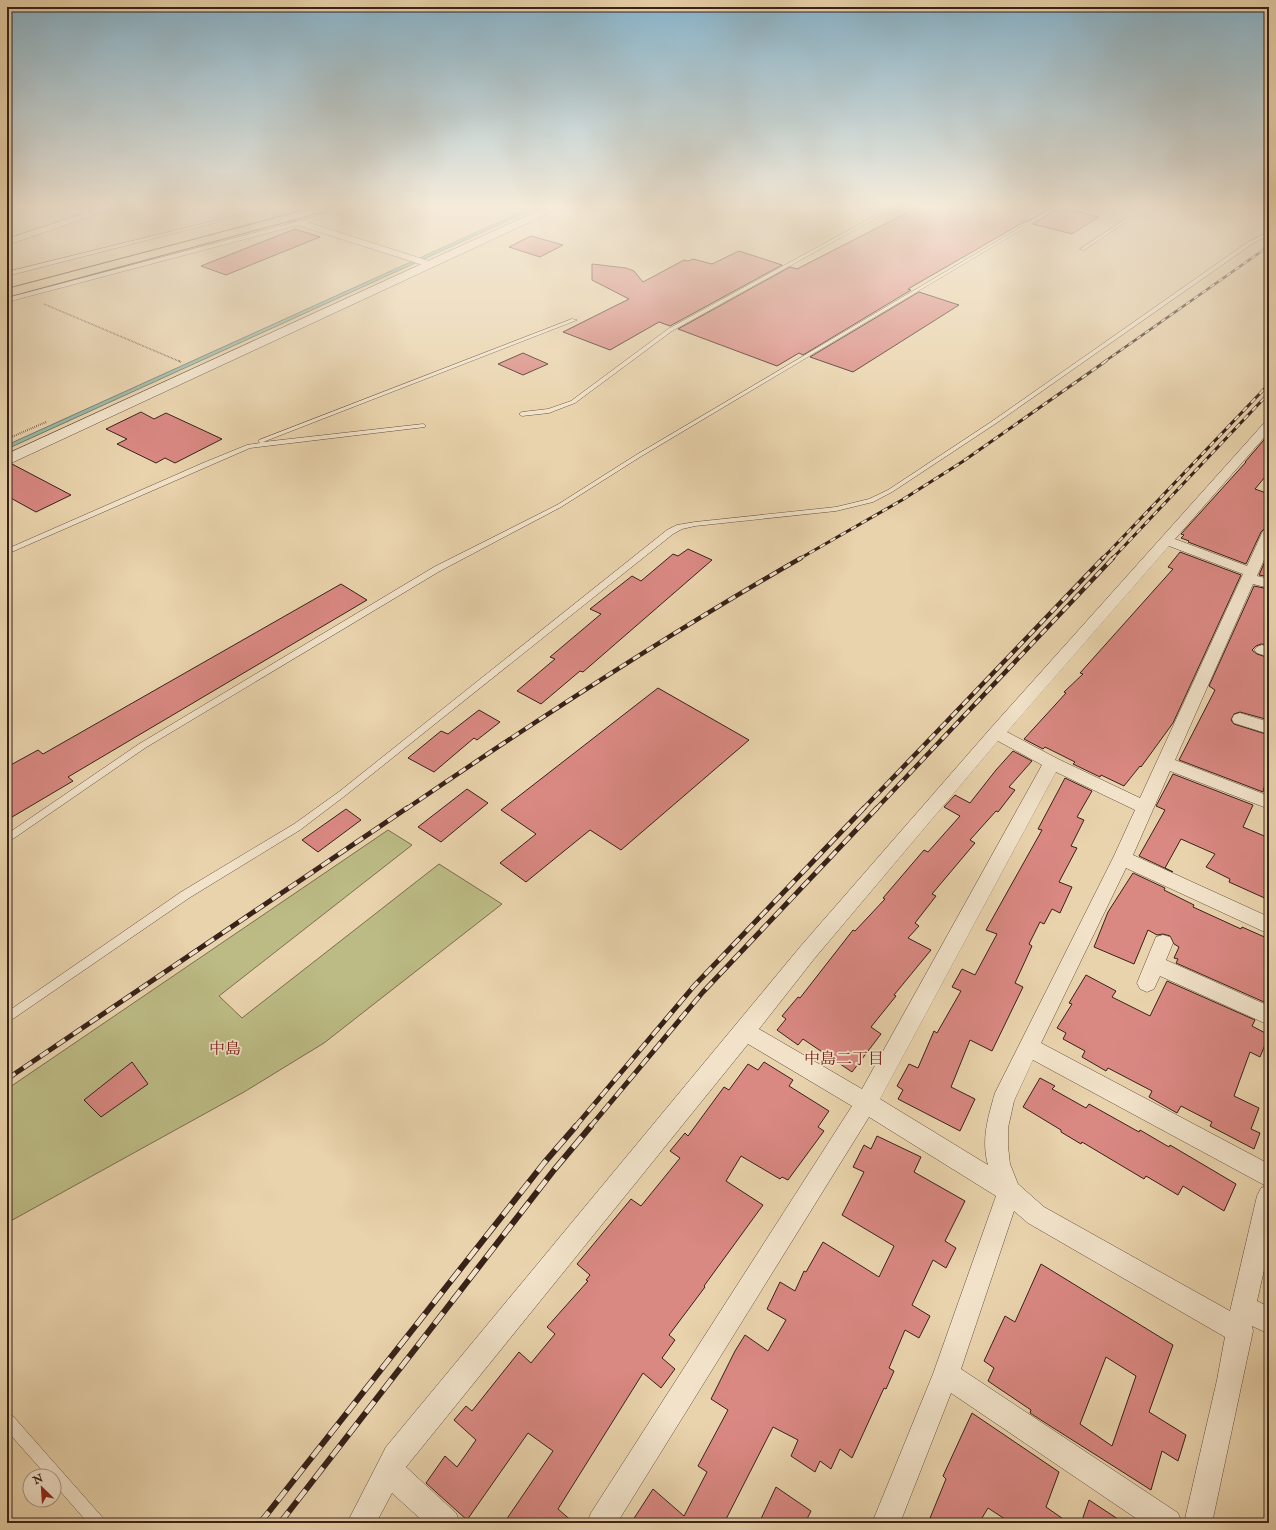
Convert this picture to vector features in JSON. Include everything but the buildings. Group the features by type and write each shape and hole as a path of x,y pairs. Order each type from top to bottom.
{"highway":[{"path":"7,282 21,278"},
{"path":"7,293 62,278"}],"street":[{"path":"7,460 398,278"},
{"path":"361,1523 396,1457 745,1031 807,953 996,733 1168,541 1269,425"},
{"path":"886,1523 946,1374 1009,1191 998,1163 996,1142 999,1116 1006,1094 1122,858 1268,537"},
{"path":"1168,541 1269,584"},
{"path":"1240,720 1269,728"},
{"path":"996,733 1052,763 1144,807"},
{"path":"601,1523 866,1103 1052,763"},
{"path":"1165,763 1269,803"},
{"path":"1122,858 1269,926"},
{"path":"1146,983 1163,943"},
{"path":"1154,964 1269,1016"},
{"path":"745,1031 1009,1191 1036,1215 1242,1319 1269,1321"},
{"path":"1029,1047 1269,1176"},
{"path":"1202,1521 1242,1319 1268,1208"},
{"path":"946,1374 1168,1523"},
{"path":"388,1470 446,1523"}],"lane":[{"path":"7,300 90,278"},
{"path":"522,414 549,411 573,402 670,330 764,278"},
{"path":"7,839 142,746 437,569 559,506 638,456 937,278"},
{"path":"7,1018 185,895 297,827 343,793 670,532 680,527 695,524 836,510 872,501 993,423 1199,278"},
{"path":"7,552 205,464 574,320"},
{"path":"249,446 423,426"},
{"path":"7,1420 98,1523"}],"path":[{"path":"23,296 182,363"}],"shaded area":[{"path":"375,278 381,278 7,449 7,445"},
{"path":"388,830 412,845 219,996 242,1018 439,864 502,904 324,1043 244,1092 7,1223 7,1089"}],"railway":[{"path":"1104,362 1223,278"},
{"path":"799,559 902,500 962,462 1106,361"},
{"path":"1102,559 1269,384"},
{"path":"1112,559 1269,393"},
{"path":"406,809 601,679 700,617 801,558"},
{"path":"863,809 1103,558"},
{"path":"876,809 1113,558"},
{"path":"7,1079 407,808"},
{"path":"575,1127 694,986 864,808"},
{"path":"590,1127 703,992 877,808"},
{"path":"260,1523 544,1163 576,1126"},
{"path":"280,1523 554,1170 591,1126"}],"district":[{"name":"中島","path":"225,1050"},
{"name":"中島二丁目","path":"844,1060"}]}
